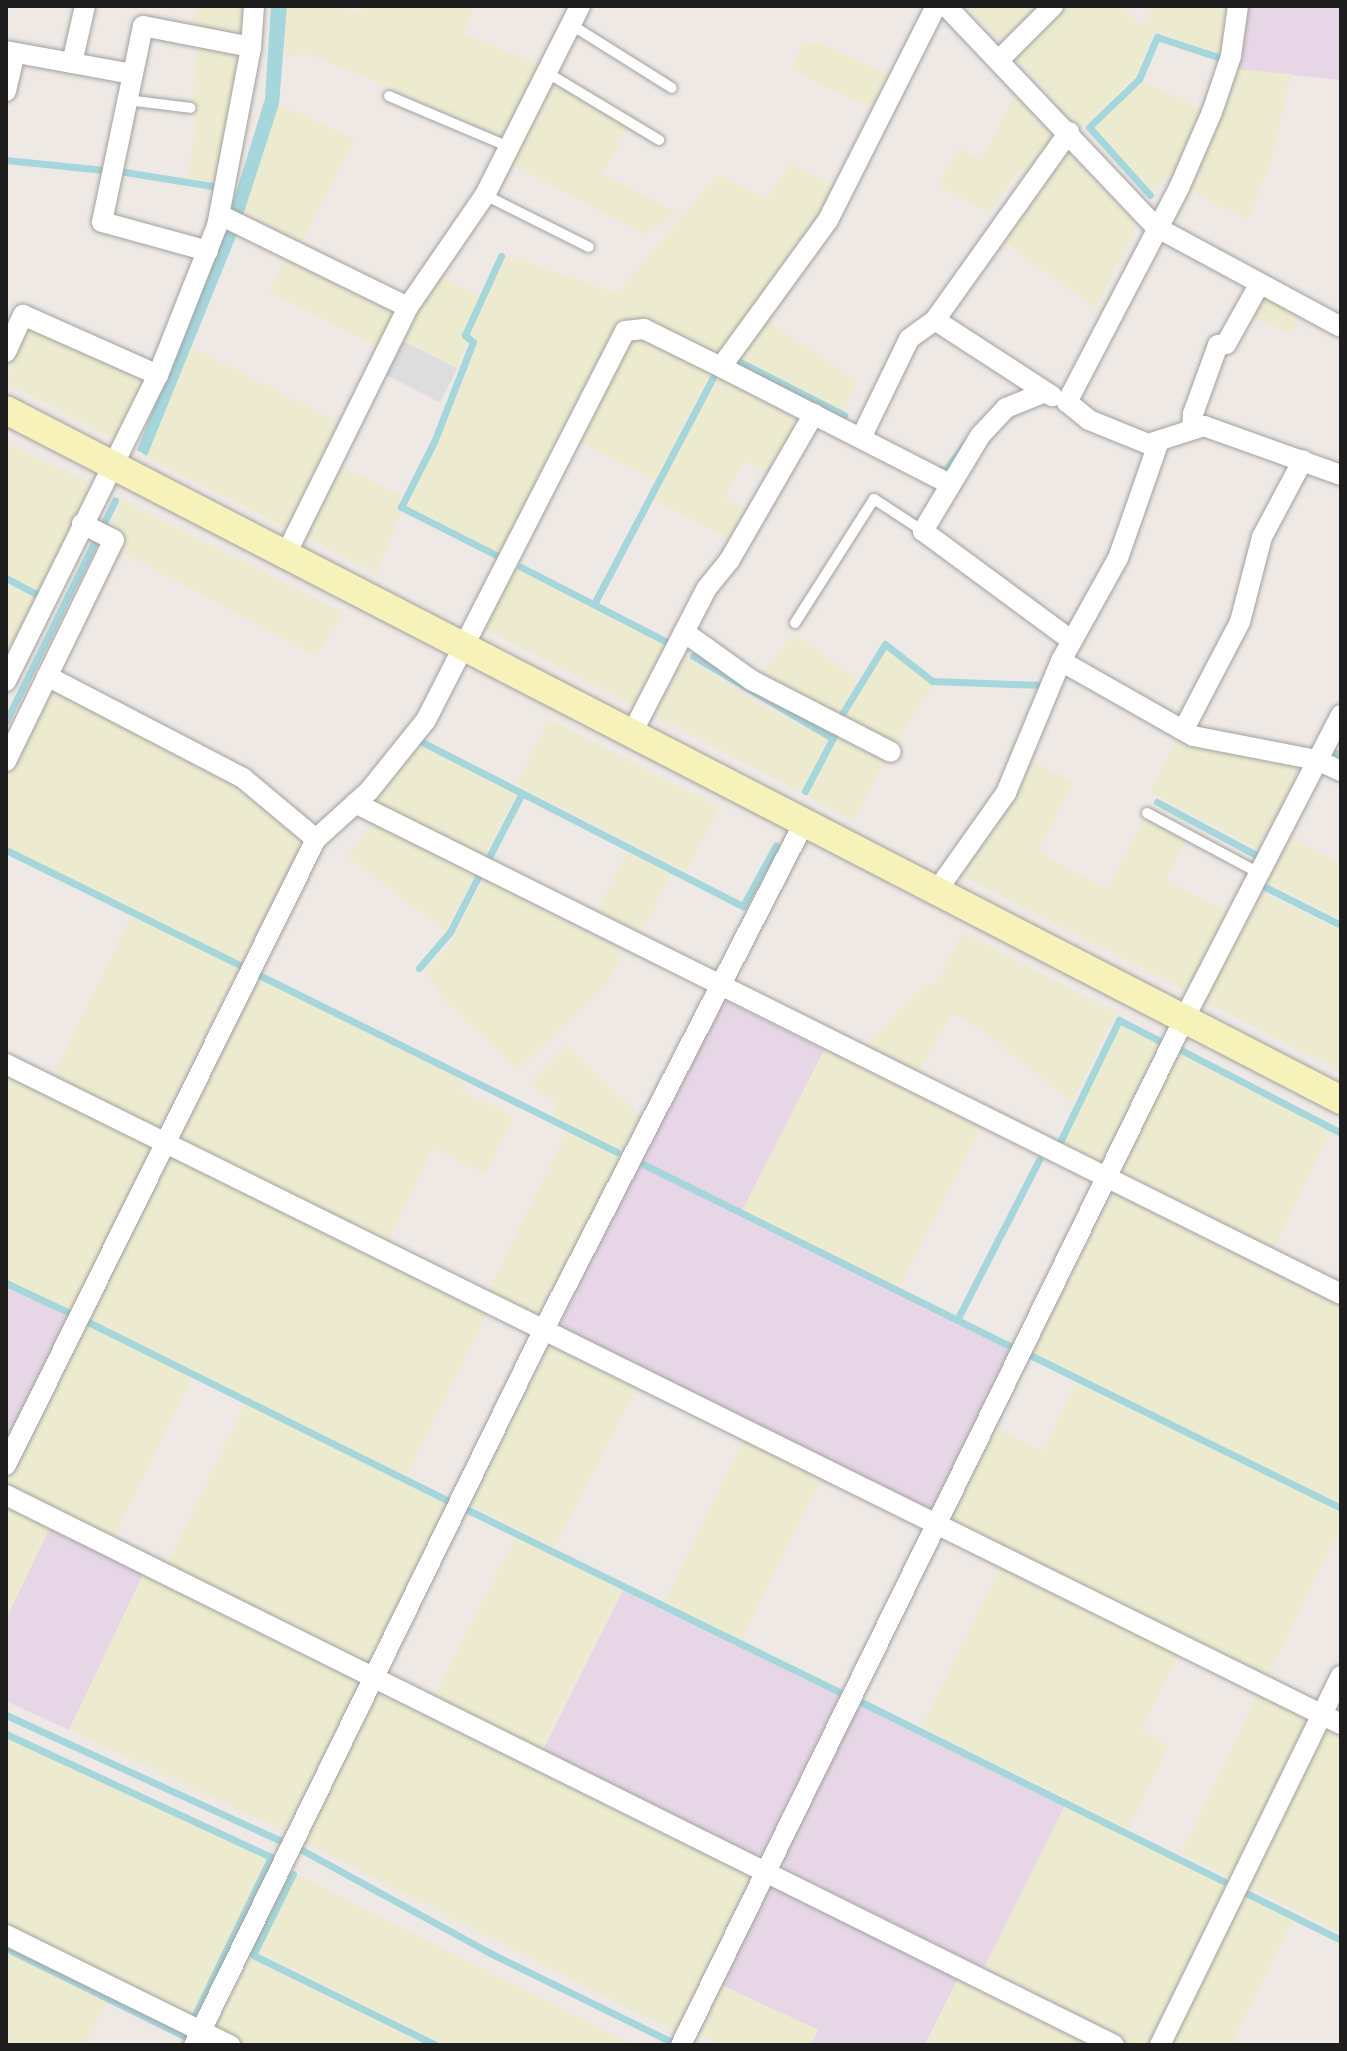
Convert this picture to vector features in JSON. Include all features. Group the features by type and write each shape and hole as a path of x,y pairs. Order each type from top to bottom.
{"street":[{"path":"72,63 85,6"},
{"path":"6,681 92,529 114,466 158,375 208,251 229,219 254,6"},
{"path":"721,367 828,220 936,6"},
{"path":"946,6 1000,59 1156,227 1341,327"},
{"path":"1000,59 1053,6"},
{"path":"1067,402 1212,112 1231,56 1238,6"},
{"path":"285,556 408,307 485,195 575,15"},
{"path":"208,251 102,222 127,100 143,26 251,47"},
{"path":"6,91 11,52 133,74"},
{"path":"861,438 909,339 935,320 1069,132"},
{"path":"229,219 408,307"},
{"path":"1192,429 1193,414 1218,345 1226,344 1259,285"},
{"path":"6,352 23,315 158,375"},
{"path":"935,320 1043,393 1067,402 1089,420 1158,444 1204,426 1341,475"},
{"path":"6,1465 316,839 355,803 413,739 466,648 625,331 644,329 948,483"},
{"path":"1043,393 1006,408 948,483 923,531 1072,641"},
{"path":"6,410 938,889 1341,1100"},
{"path":"632,733 684,632 814,414"},
{"path":"938,889 1006,793 1061,661 1118,558 1158,444"},
{"path":"1185,727 1240,622 1262,537 1303,460"},
{"path":"6,761 114,540 92,529"},
{"path":"684,632 751,680 891,752"},
{"path":"1061,661 1185,727 1193,736 1317,760 1341,771"},
{"path":"47,676 243,778 316,839"},
{"path":"681,2045 1184,1019 1317,760 1338,728"},
{"path":"355,803 716,986 1341,1294"},
{"path":"198,2038 544,1329 716,986 805,821"},
{"path":"6,1064 1341,1724"},
{"path":"6,1495 767,1869 1114,2045"},
{"path":"1160,2045 1341,1676"},
{"path":"6,1935 198,2038 230,2045"}],"lane":[{"path":"575,15 672,88"},
{"path":"546,72 659,140"},
{"path":"389,96 509,147"},
{"path":"127,100 191,108"},
{"path":"485,195 589,247"},
{"path":"795,623 874,499 923,531"},
{"path":"1147,813 1259,873"}],"shaded area":[{"path":"196,6 247,6 246,31 235,37 194,29"},
{"path":"287,6 343,6 359,14 364,6 474,6 464,34 540,65 504,136 309,54 284,57"},
{"path":"966,6 1040,6 1006,39 995,37"},
{"path":"1063,6 1122,6 1140,24 1148,20 1151,6 1233,6 1225,55 1155,32 1135,77 1082,128 1015,58"},
{"path":"1244,6 1341,6 1341,80 1234,69"},
{"path":"818,42 887,74 870,108 791,70 803,43"},
{"path":"198,46 243,54 221,183 188,178 197,118 191,116"},
{"path":"1234,69 1292,74 1270,164 1248,220 1185,188"},
{"path":"1143,82 1205,110 1174,185 1161,179 1154,192 1094,128"},
{"path":"553,83 628,127 603,174 674,211 672,219 644,234 509,163"},
{"path":"1014,96 1050,133 1050,145 1029,178 1018,171 989,213 938,185 959,149 981,161"},
{"path":"279,104 355,139 301,244 242,214"},
{"path":"1071,156 1134,221 1135,231 1096,308 1004,242 1063,157"},
{"path":"790,163 833,185 816,221 719,353 710,355 641,319 623,319 501,555 406,506 437,445 477,340 468,333 503,254 617,293 718,174 766,199"},
{"path":"287,256 389,307 393,317 378,347 269,292"},
{"path":"439,275 479,296 463,334 467,339 457,368 401,340"},
{"path":"1261,293 1301,313 1290,335 1250,314"},
{"path":"766,319 858,381 842,412 738,357"},
{"path":"37,327 138,375 141,387 120,443 6,382 23,331"},
{"path":"642,336 711,372 655,480 576,440 626,341"},
{"path":"401,340 457,369 440,402 384,374"},
{"path":"191,347 340,423 286,528 137,452"},
{"path":"716,375 790,414 795,426 769,473 744,461 725,498 745,508 728,538 651,499"},
{"path":"6,443 94,485 39,592 6,575"},
{"path":"340,465 402,496 397,508 402,512 376,574 305,536"},
{"path":"123,500 343,613 316,656 122,552 127,542 108,530"},
{"path":"511,566 670,645 641,699 634,705 486,629 487,614"},
{"path":"6,582 36,598 6,655"},
{"path":"794,634 858,680 837,716 760,676"},
{"path":"886,649 933,685 896,744 845,718"},
{"path":"682,654 756,703 828,739 801,792 654,715 652,706"},
{"path":"56,692 229,779 297,833 300,853 244,965 6,847 6,781 49,695"},
{"path":"549,720 719,807 686,872 516,785"},
{"path":"837,735 886,761 854,821 805,795"},
{"path":"1175,742 1296,762 1300,777 1260,851 1150,792"},
{"path":"419,744 517,793 482,860 375,805 372,796"},
{"path":"1028,759 1073,782 1038,852 1107,889 1144,819 1186,841 1166,880 1231,914 1192,989 1185,990 956,872"},
{"path":"375,823 475,874 446,931 347,857"},
{"path":"1289,836 1341,864 1341,919 1265,881"},
{"path":"627,851 671,872 638,940 594,918"},
{"path":"484,879 617,948 621,956 608,982 518,1070 444,1000 426,972 449,946"},
{"path":"1261,891 1341,931 1341,1071 1210,1004 1208,992"},
{"path":"132,915 242,969 165,1126 153,1130 51,1079"},
{"path":"963,933 1116,1013 1072,1103 983,1031 952,1014 917,1075 863,1048 922,987 937,982"},
{"path":"255,976 466,1080 461,1091 514,1116 485,1174 433,1148 386,1245 183,1144 178,1133"},
{"path":"728,1002 824,1050 744,1212 641,1160 717,1003"},
{"path":"1121,1023 1164,1045 1107,1160 1094,1163 1062,1146"},
{"path":"567,1045 640,1116 622,1150 552,1116 557,1103 529,1083"},
{"path":"826,1046 982,1125 898,1290 742,1211"},
{"path":"1178,1052 1331,1131 1273,1250 1127,1180 1124,1165"},
{"path":"6,1074 144,1141 150,1155 73,1312 6,1280"},
{"path":"568,1129 620,1156 543,1312 535,1315 488,1292"},
{"path":"175,1157 488,1312 406,1476 87,1318 166,1159"},
{"path":"638,1165 1013,1349 936,1507 925,1510 565,1330 561,1322"},
{"path":"1118,1193 1341,1304 1341,1505 1030,1351 1106,1198"},
{"path":"6,1287 70,1317 6,1447"},
{"path":"84,1323 193,1376 112,1541 7,1486 7,1480"},
{"path":"552,1342 638,1386 555,1548 469,1504"},
{"path":"1077,1381 1341,1511 1341,1526 1267,1679 954,1524 950,1514 993,1427 1043,1451"},
{"path":"246,1402 451,1504 376,1661 366,1664 167,1565"},
{"path":"744,1439 821,1477 742,1639 665,1602"},
{"path":"6,1505 50,1527 6,1619"},
{"path":"50,1527 144,1573 69,1730 6,1701 6,1619"},
{"path":"516,1536 623,1590 540,1754 433,1699"},
{"path":"1001,1566 1179,1654 1141,1731 1169,1746 1128,1829 922,1727"},
{"path":"144,1573 358,1679 360,1688 289,1833 69,1730"},
{"path":"623,1590 840,1696 764,1851 755,1856 543,1750"},
{"path":"386,1692 748,1870 753,1879 677,2033 304,1842 374,1697"},
{"path":"1258,1694 1303,1716 1305,1730 1232,1879 1181,1854"},
{"path":"859,1703 1065,1806 984,1968 785,1869 783,1861"},
{"path":"1332,1728 1341,1732 1341,1933 1247,1886 1323,1733"},
{"path":"6,1737 269,1858 191,2020 6,1929"},
{"path":"1065,1806 1230,1888 1153,2045 1132,2045 983,1971"},
{"path":"296,1874 633,2045 445,2045 258,1953"},
{"path":"779,1884 960,1975 925,2045 811,2045 818,2030 721,1985 769,1887"},
{"path":"1244,1894 1294,1919 1231,2045 1169,2045"},
{"path":"6,1951 107,2001 85,2045 6,2045"},
{"path":"246,1956 427,2045 239,2045 212,2026"},
{"path":"960,1975 1100,2045 925,2045"},
{"path":"721,1985 818,2030 811,2045 720,2045 697,2033"}],"water":[{"path":"271,6 287,6 279,104 237,234 147,456 137,450 223,234 265,99"}],"waterway":[{"path":"1150,195 1089,127 1139,79 1157,37 1224,59"},
{"path":"6,160 103,170"},
{"path":"125,172 218,187"},
{"path":"500,557 401,507 434,442 473,342 465,335 501,256"},
{"path":"740,362 844,415"},
{"path":"594,604 713,377"},
{"path":"940,469 945,471 965,443"},
{"path":"6,721 115,500"},
{"path":"521,567 669,643"},
{"path":"6,578 36,594"},
{"path":"842,714 885,644 932,681 1043,685"},
{"path":"693,656 832,738"},
{"path":"805,791 834,736"},
{"path":"420,741 743,906 776,845"},
{"path":"1332,751 1341,755"},
{"path":"487,861 522,793"},
{"path":"1157,802 1260,857"},
{"path":"6,850 240,965"},
{"path":"419,968 450,932 478,877"},
{"path":"1265,887 1341,925"},
{"path":"259,975 617,1152"},
{"path":"1060,1142 1119,1020 1162,1042"},
{"path":"1181,1050 1341,1133"},
{"path":"957,1320 1039,1160"},
{"path":"643,1164 1012,1347"},
{"path":"6,1283 68,1312"},
{"path":"88,1322 449,1501"},
{"path":"1030,1355 1341,1508"},
{"path":"468,1510 839,1692"},
{"path":"863,1703 1223,1881"},
{"path":"6,1715 283,1842"},
{"path":"6,1734 271,1857 194,2017"},
{"path":"302,1850 490,1953 670,2041"},
{"path":"293,1874 253,1955 436,2045"},
{"path":"1248,1894 1341,1940"},
{"path":"6,1948 186,2037"}]}
